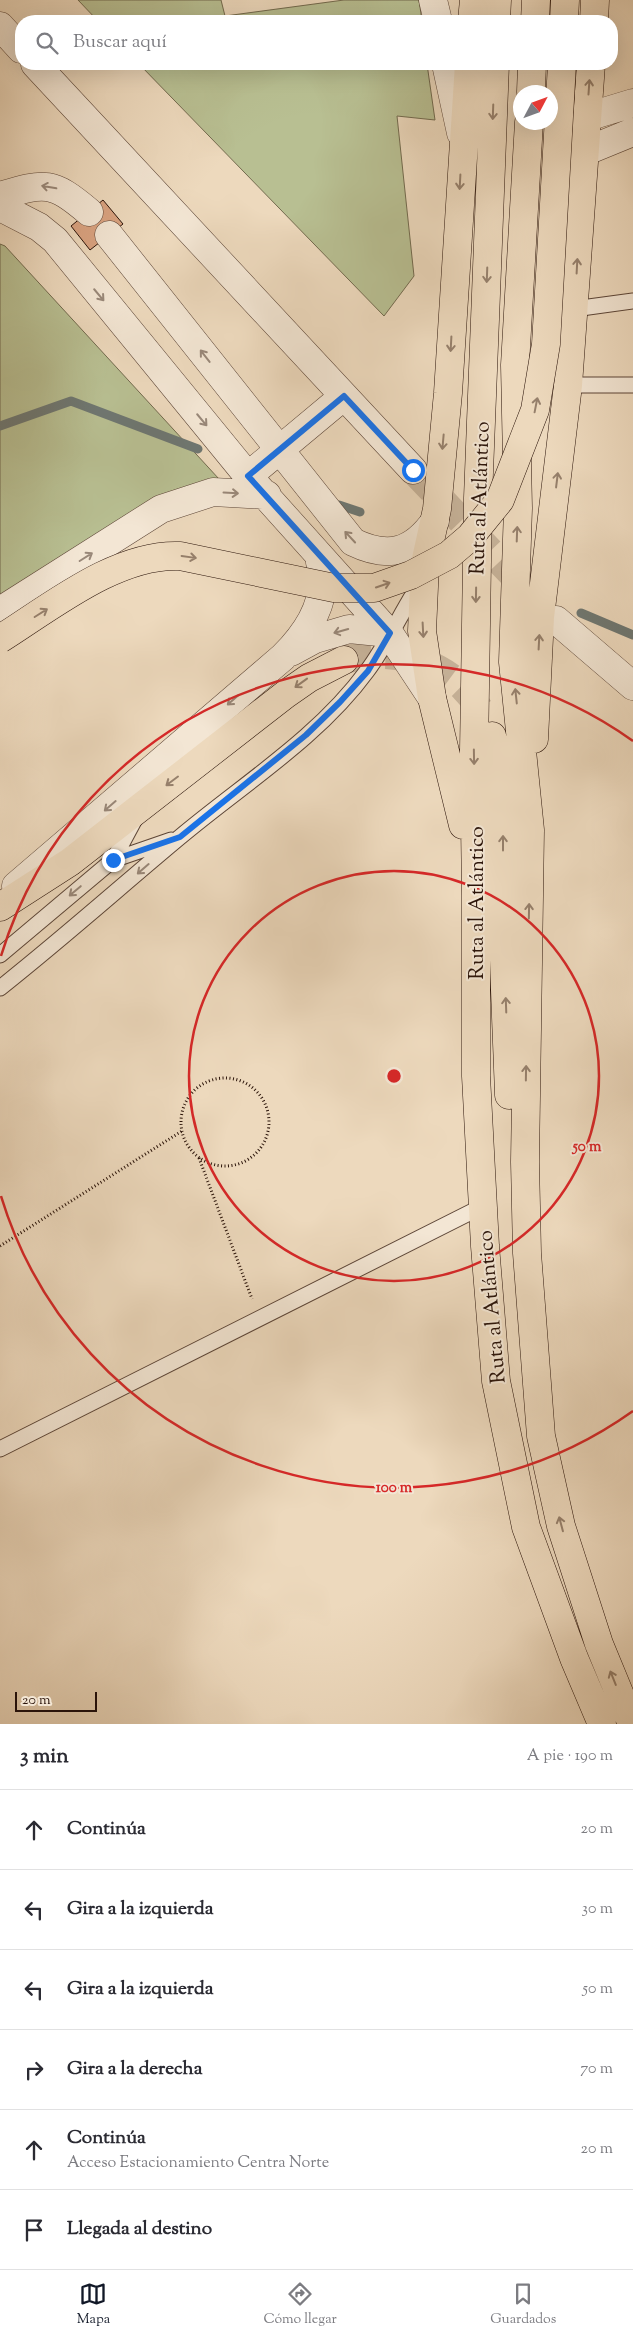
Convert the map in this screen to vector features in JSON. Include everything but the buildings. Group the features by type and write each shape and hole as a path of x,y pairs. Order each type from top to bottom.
{"highway":[{"path":"473,15 474,0"},
{"path":"496,15 497,0"},
{"path":"535,15 536,0"},
{"path":"564,15 565,0"},
{"path":"594,15 595,0"},
{"path":"469,70 448,393 435,521 425,564 422,631 432,698 458,802 476,895"},
{"name":"Ruta al Atlántico","path":"495,70 478,498 474,751 476,1076 483,1206 496,1381 526,1527 574,1658 602,1724"},
{"path":"531,85 532,70"},
{"path":"0,639 99,577 122,566 145,559 166,555 180,556 334,588 374,588 411,575 449,555 470,537 500,500 535,410 546,344 562,70"},
{"path":"530,830 540,617 568,385 591,70"},
{"name":"Ruta al Atlántico","path":"529,130 515,366 518,508 513,662 530,830 525,1162 528,1253 541,1436 561,1526 599,1644 632,1724"},
{"path":"0,907 70,862 144,802 309,678 344,660"},
{"path":"492,736 500,767 504,812 503,919 514,1268 522,1344 541,1436"}],"street":[{"path":"433,0 437,15"},
{"path":"0,26 15,42"},
{"path":"41,70 413,470"},
{"path":"447,70 463,143"},
{"path":"587,117 633,103"},
{"path":"584,152 633,132"},
{"path":"0,196 35,186 47,186 59,189 84,208 67,208 58,216 54,228 55,240"},
{"path":"0,206 38,227 55,240 248,476 390,633 432,698"},
{"path":"109,235 353,542 367,549 383,552 399,550 413,544 426,534 435,521"},
{"path":"248,476 344,396"},
{"path":"0,611 161,509 213,492 267,495"},
{"path":"0,900 283,657 300,640 313,619 321,596 323,572 318,554"},
{"path":"556,620 633,686"},
{"path":"283,657 315,639 349,629 390,633"}],"lane":[{"path":"574,309 633,301"},
{"path":"568,385 633,385"},
{"path":"0,988 70,932 180,837 306,735 340,702 368,671 414,593 425,564"},
{"path":"113,860 144,802"},
{"path":"0,955 113,860 180,837"},
{"path":"0,1449 483,1206"}],"path":[{"path":"217,1078 231,1078 244,1082 256,1090 264,1101 269,1114 269,1130 264,1144 254,1156 242,1164 227,1167 212,1164 198,1157 188,1146 182,1131 181,1117 185,1104 193,1092 204,1083 217,1078"},
{"path":"0,1246 182,1131"},
{"path":"198,1157 260,1318"}],"green space":[{"path":"78,0 221,0 225,15 92,15"},
{"path":"344,0 419,0 421,15 232,15"},
{"path":"145,70 428,70 435,120 397,116 414,276 384,316"},
{"path":"0,244 5,246 219,479 0,597"}],"waterway":[{"path":"0,426 71,401 198,449"},
{"path":"339,505 360,512"},
{"path":"581,613 633,635"}],"tunnel":[{"path":"413,470 529,592"},
{"path":"344,660 364,656 385,655 405,657 424,662 442,671 458,683 472,698 483,716"}],"route":[{"path":"113,860 180,837 306,735 368,671 390,633 248,476 344,396 413,470"}]}
